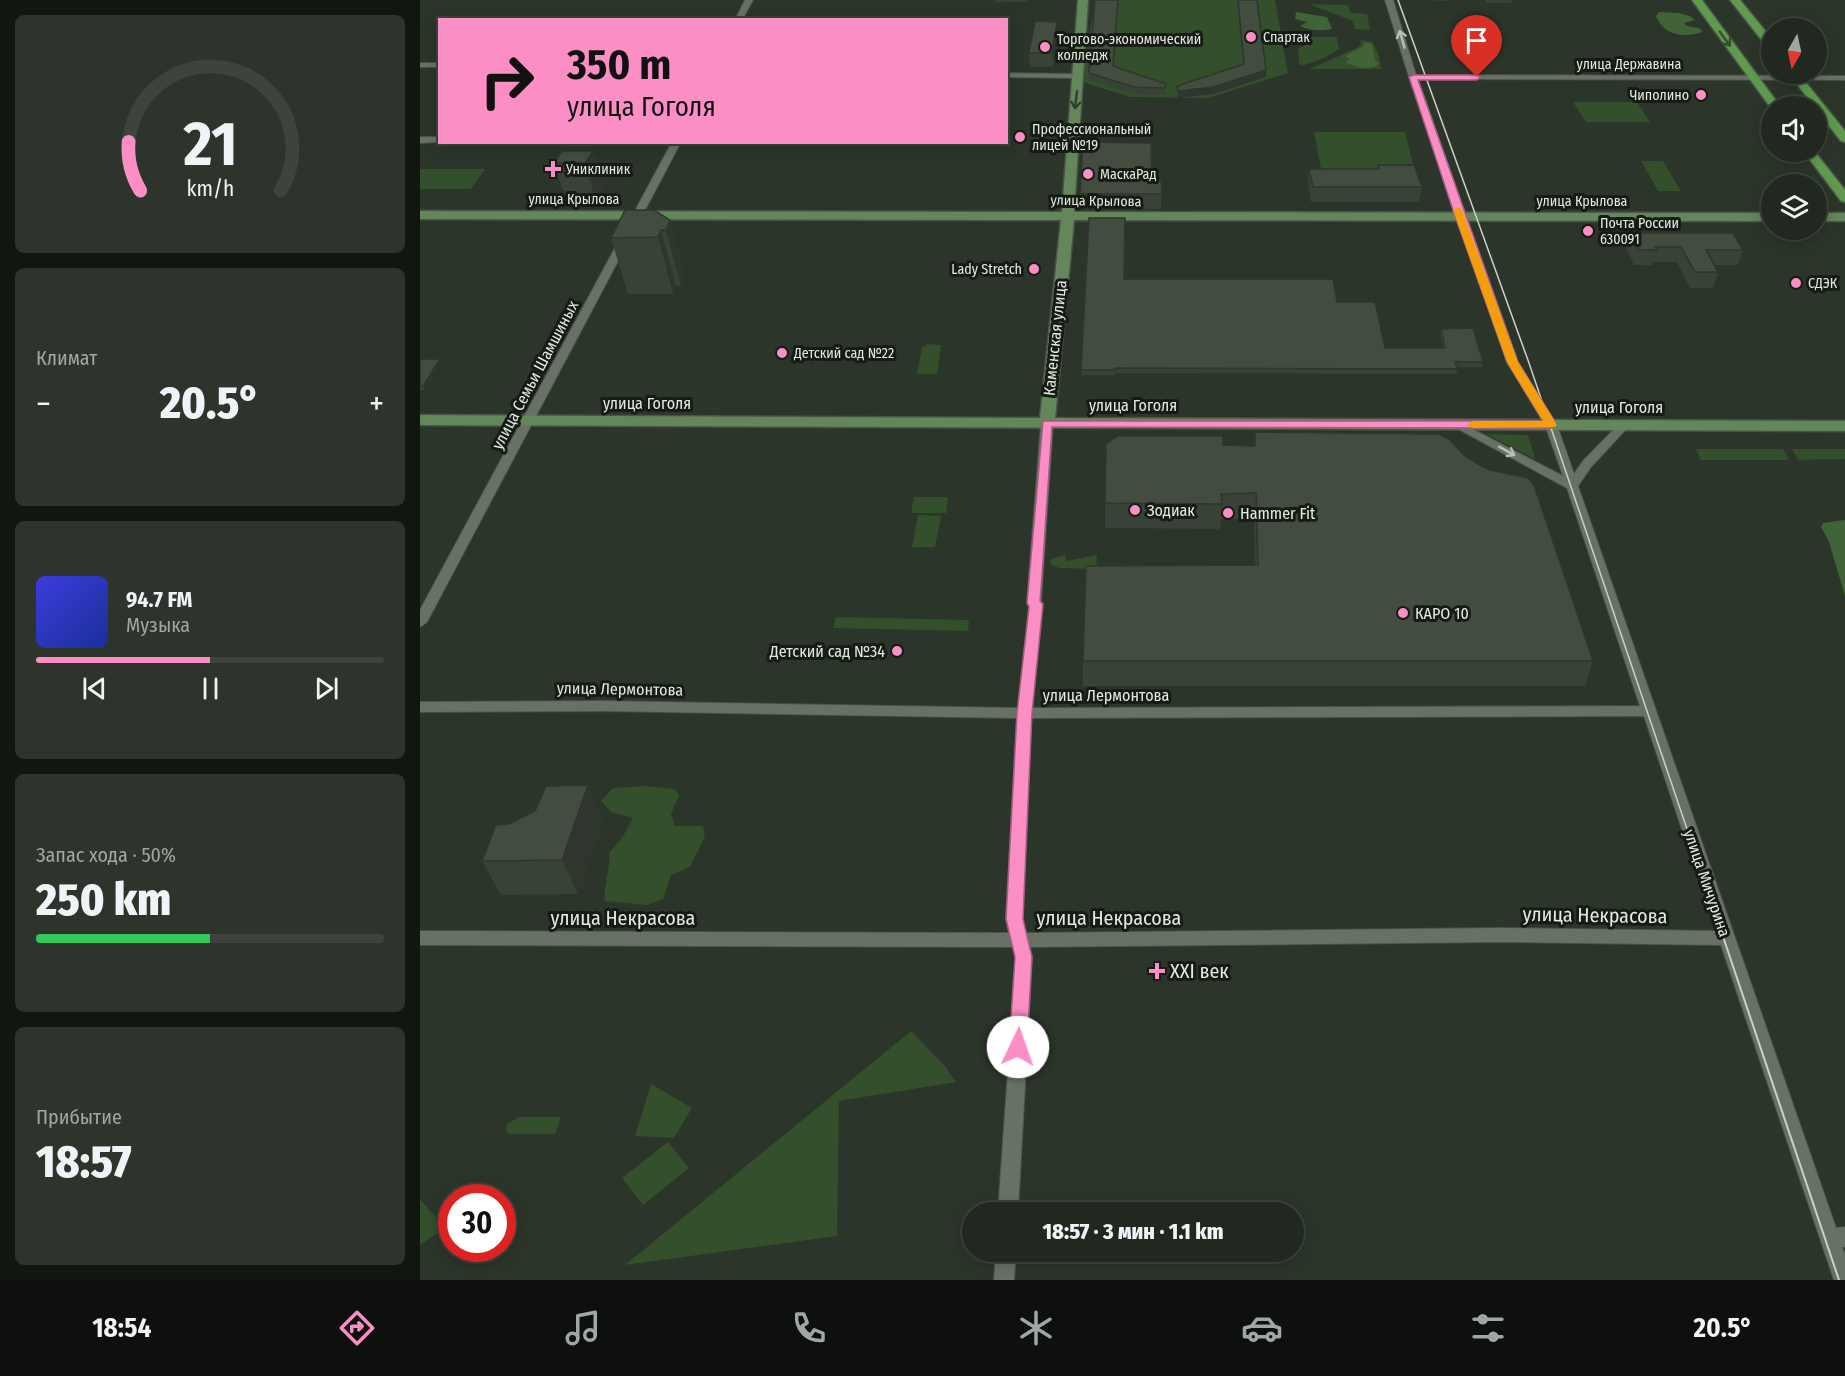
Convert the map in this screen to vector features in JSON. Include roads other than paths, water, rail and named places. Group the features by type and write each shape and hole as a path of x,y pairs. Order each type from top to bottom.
{"main road":[{"path":"1697,0 1768,96"},
{"path":"1735,0 1761,32"},
{"path":"1801,84 1845,139"},
{"path":"1817,162 1845,198"}],"street":[{"path":"739,18 749,0"},
{"name":"Каменская улица","path":"1009,1202 1024,957 1014,919 1024,713 1036,604 1034,603 1035,576 1083,0"},
{"name":"улица Мичурина","path":"1389,0 1459,216 1512,362 1551,425 1726,938 1837,1238 1844,1280"},
{"path":"420,65 438,65"},
{"path":"1008,75 1078,76"},
{"name":"улица Державина","path":"1413,77 1761,78"},
{"name":"улица Державина","path":"1827,77 1845,78"},
{"path":"420,140 438,140"},
{"name":"улица Семьи Шамшиных","path":"420,622 675,144"},
{"name":"улица Крылова","path":"420,214 1761,217"},
{"path":"1827,217 1845,217"},
{"name":"улица Гоголя","path":"420,420 1845,426"},
{"path":"1455,424 1572,486 1587,464 1624,425"},
{"name":"улица Лермонтова","path":"420,707 605,706 1024,713 1648,711"},
{"name":"улица Некрасова","path":"420,938 1020,940 1499,935 1726,938"},
{"path":"1004,1280 1005,1262"}],"tram line":[{"path":"1398,0 1529,363 1688,832"},
{"path":"1687,830 1839,1280"}],"place":[{"name":"Спартак","path":"1251,37"},
{"name":"Торгово-экономический колледж","path":"1045,47"},
{"name":"Чиполино","path":"1701,95"},
{"name":"Профессиональный лицей №19","path":"1020,137"},
{"name":"Униклиник","path":"553,169"},
{"name":"МаскаРад","path":"1088,174"},
{"name":"Почта России 630091","path":"1588,231"},
{"name":"Lady Stretch","path":"1034,269"},
{"name":"СДЭК","path":"1796,283"},
{"name":"Детский сад №22","path":"782,353"},
{"name":"Зодиак","path":"1135,510"},
{"name":"Hammer Fit","path":"1228,513"},
{"name":"КАРО 10","path":"1403,613"},
{"name":"Детский сад №34","path":"897,651"},
{"name":"XXI век","path":"1157,971"}]}
